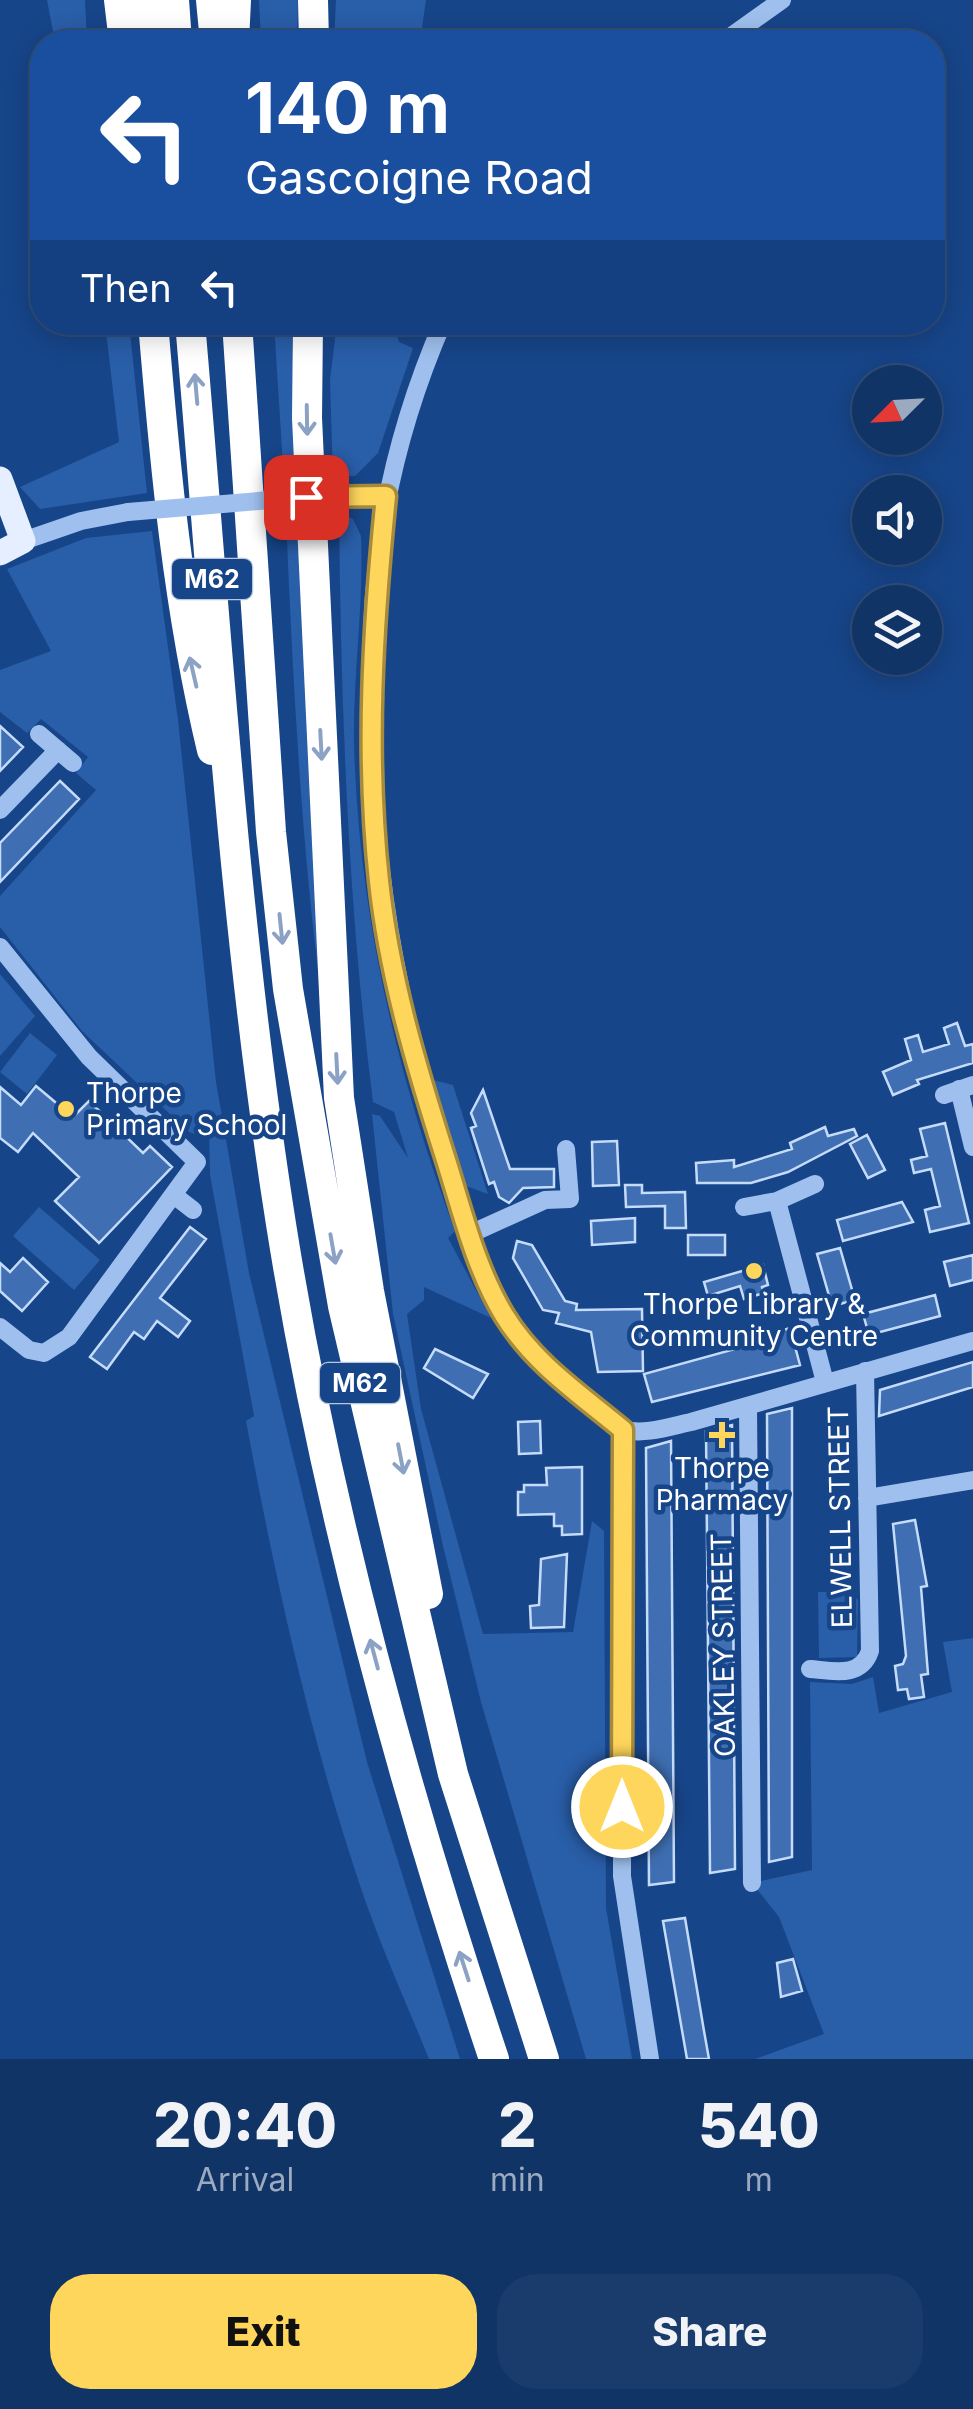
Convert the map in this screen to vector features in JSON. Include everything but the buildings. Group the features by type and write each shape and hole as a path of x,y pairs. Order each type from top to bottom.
{"highway":[{"path":"120,0 123,30"},
{"path":"144,0 148,30"},
{"path":"174,0 177,30"},
{"path":"211,0 214,30"},
{"path":"235,30 236,0"},
{"path":"314,0 314,30"},
{"path":"154,335 169,515 189,654 232,835"},
{"name":"M62","path":"191,335 232,835 282,1224 320,1424 416,1816 494,2059"},
{"name":"M62","path":"238,335 270,832 288,989 343,1306 413,1620 453,1774 544,2059"},
{"path":"308,335 308,438 339,1098 368,1291 500,1924"}],"main road":[{"path":"0,479 23,541 0,554"}],"street":[{"path":"740,30 782,0"},
{"path":"437,335 416,384 386,496 372,627 370,774 379,883 420,1077 470,1234 502,1312 563,1384 623,1430 658,1429 690,1422 973,1342"},
{"path":"23,541 128,512 341,494 386,496"},
{"path":"39,734 73,763"},
{"path":"0,810 58,750"},
{"path":"0,948 89,1056 197,1162 70,1337 44,1353 30,1350 0,1328"},
{"path":"959,1090 973,1147"},
{"path":"470,1234 545,1200 570,1199 566,1149"},
{"path":"744,1206 777,1201 816,1184"},
{"path":"176,1196 193,1210"},
{"path":"777,1201 825,1382"},
{"name":"ELWELL STREET","path":"810,1668 856,1670 866,1663 870,1651 865,1372"},
{"name":"OAKLEY STREET","path":"748,1406 752,1882"},
{"path":"623,1430 622,1876 650,2059"},
{"path":"867,1498 973,1480"}],"shaded area":[{"path":"47,0 85,0 86,30 53,30"},
{"path":"259,0 298,0 297,30 260,30"},
{"path":"336,0 426,0 422,30 335,30"},
{"path":"106,335 130,335 147,493 40,509 20,487 119,442"},
{"path":"275,335 292,335 296,479 284,481"},
{"path":"336,335 397,335 399,342 413,348 378,453 355,476 333,477 330,380"},
{"path":"339,512 353,519 361,536 354,741 363,867 372,929 398,1051 455,1231 448,1238 491,1318 424,1287 424,1300 407,1314 421,1409 483,1634 573,1632 592,1521 604,1531 606,1908 632,2059 586,2059 481,1702 393,1314 372,1114 380,1116 408,1158 394,1112 373,1102 364,1028 347,808"},
{"path":"298,516 323,1009 303,825 292,641 286,518"},
{"path":"152,531 178,720 216,1082 249,1273 367,1762 460,2059 429,2059 366,1903 312,1725 246,1421 254,1416 210,1175 209,1129 201,1124 198,1135 189,1132 82,1031 0,927 0,896 96,790 76,773 88,757 41,719 27,733 0,712 0,670 51,651 7,569 86,538"},
{"path":"0,974 35,1016 0,1056"},
{"path":"30,1033 57,1055 27,1094 0,1072"},
{"path":"433,1080 453,1085 488,1194 466,1186"},
{"path":"39,1207 100,1260 74,1290 13,1236"},
{"path":"849,1591 858,1600 857,1657 819,1658 818,1592"},
{"path":"973,1638 973,2059 755,2059 824,2034 779,1917 752,1883 812,1870 810,1682 852,1684 873,1677 879,1713 952,1692 943,1642"}],"place":[{"name":"Thorpe Primary School","path":"66,1109"},
{"name":"Thorpe Library & Community Centre","path":"754,1271"},
{"name":"Thorpe Pharmacy","path":"722,1435"}],"route":[{"path":"306,497 386,496 372,627 370,774 379,883 398,993 470,1234 502,1312 516,1333 563,1384 623,1430 622,1807"}]}
